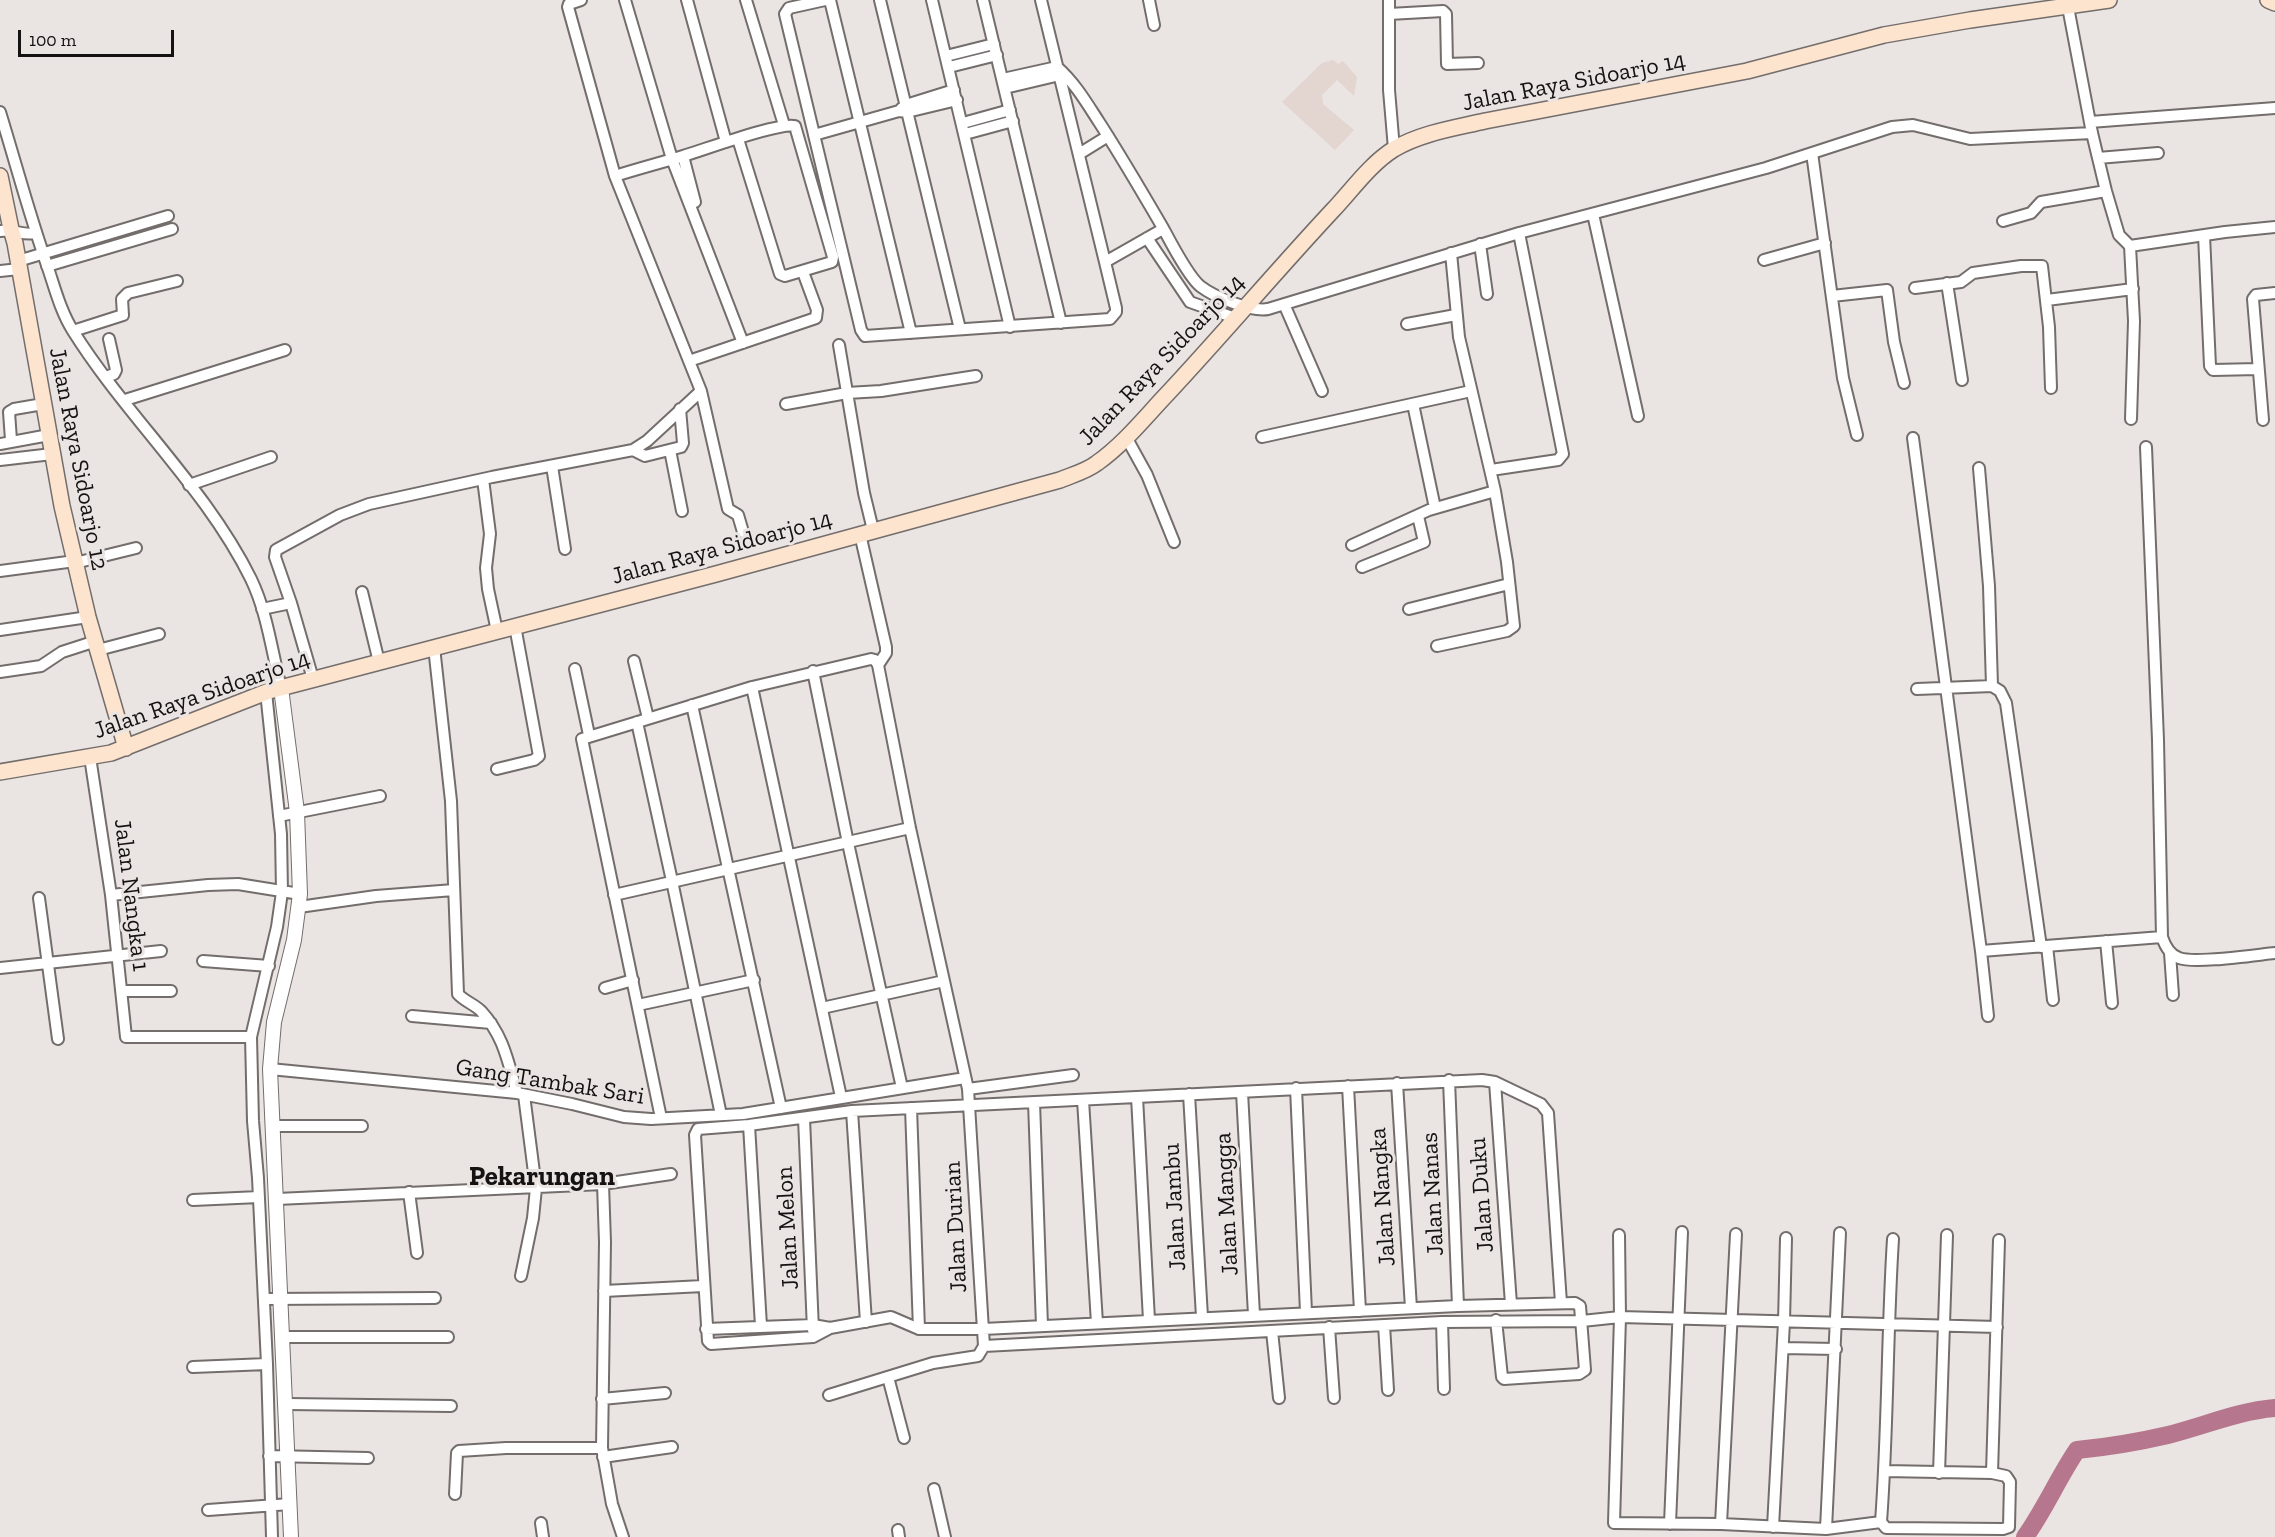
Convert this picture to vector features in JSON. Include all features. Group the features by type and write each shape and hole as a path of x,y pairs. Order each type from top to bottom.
{"main road":[{"name":"Jalan Raya Sidoarjo 14","path":"0,772 90,757 126,748 220,708 273,690 716,574 1060,480 1095,465 1126,437 1203,355 1368,172 1394,149 1411,141 1446,130 1747,72 1884,35 2109,0"},
{"path":"2268,0 2275,3"},
{"name":"Jalan Raya Sidoarjo 12","path":"11,185 14,227 32,261 42,404 52,454 88,617 126,748"}],"street":[{"path":"581,0 569,4 568,7 615,176 659,291 701,391 728,509 738,515 742,532"},
{"path":"625,0 701,232 743,343"},
{"path":"687,0 726,142"},
{"path":"746,0 784,125"},
{"path":"911,333 860,122 827,0 789,8 785,14 863,333 867,337 1107,320 1112,316 1116,308 1041,0"},
{"path":"880,0 904,110 960,329"},
{"path":"932,0 1010,327"},
{"path":"983,0 1061,323"},
{"path":"1149,0 1154,25"},
{"path":"1389,0 1389,90 1394,149"},
{"path":"2068,7 2092,134 2106,191 2119,235 2130,246 2133,289 2131,419"},
{"path":"1389,14 1443,10 1446,14 1447,64 1478,63"},
{"path":"946,56 995,49"},
{"path":"949,67 995,49"},
{"path":"1004,84 1060,72"},
{"path":"1060,72 1078,90 1174,248 1200,285 1230,302 1241,313"},
{"path":"814,135 956,95"},
{"path":"2090,122 2275,108"},
{"path":"0,112 11,185 14,227 32,261 60,303 73,331 225,535 251,580 262,609 287,814 294,939 274,1023 270,1069 277,1199 270,1267"},
{"path":"963,123 1012,115"},
{"path":"965,134 1012,115"},
{"path":"615,176 784,125 795,126 833,257 831,263 785,276 779,271 738,139"},
{"path":"1147,238 1190,302 1241,313 1264,310 1480,244 1766,168 1902,125 1913,125 1970,139 2092,134"},
{"path":"1079,154 1108,136"},
{"path":"1812,153 1843,378 1857,435"},
{"path":"2098,158 2158,153"},
{"path":"2003,221 2031,213 2041,202 2106,191"},
{"path":"1593,214 1638,416"},
{"path":"0,271 168,216"},
{"path":"2130,246 2275,227"},
{"path":"32,261 172,229"},
{"path":"1105,262 1163,229"},
{"path":"1491,470 1558,460 1563,454 1520,233"},
{"path":"2204,235 2211,368 2258,369"},
{"path":"1764,260 1825,243"},
{"path":"1480,244 1487,294"},
{"path":"1159,256 1174,248"},
{"path":"1437,646 1512,629 1514,626 1495,491 1456,315 1451,253"},
{"path":"1915,288 1961,282 1973,273 2040,265 2044,269 2047,300 2051,388"},
{"path":"690,361 816,318 817,310 803,272"},
{"path":"73,331 123,315 122,299 128,293 177,281"},
{"path":"1947,283 1962,380"},
{"path":"1190,302 1200,285"},
{"path":"2047,300 2133,289"},
{"path":"1832,296 1887,290 1894,342 1904,383"},
{"path":"2263,420 2253,299 2256,295 2275,293"},
{"path":"1284,304 1322,391"},
{"path":"1407,324 1456,315"},
{"path":"106,377 114,374 116,370 109,339"},
{"path":"661,1118 582,738 752,687 871,659 875,660 878,665 886,653 839,345"},
{"path":"125,400 285,350"},
{"path":"786,404 847,393 893,389 976,376"},
{"path":"314,679 274,554 278,548 349,510 483,479 633,450 701,391"},
{"path":"1262,437 1471,391"},
{"path":"42,404 9,412 6,442 49,435"},
{"path":"1413,404 1435,508"},
{"path":"633,450 645,456 683,445 680,409"},
{"path":"1126,437 1147,475 1174,542"},
{"path":"1914,438 1988,1016"},
{"path":"2146,447 2158,740 2162,937 2170,953 2173,995"},
{"path":"670,450 682,511"},
{"path":"0,460 52,454"},
{"path":"189,485 271,457"},
{"path":"552,466 565,549"},
{"path":"1979,468 1989,586 1992,686"},
{"path":"483,479 490,534 486,568 497,631"},
{"path":"1352,545 1435,508 1495,491"},
{"path":"1362,567 1424,542 1418,516"},
{"path":"0,572 75,562 136,548"},
{"path":"1409,609 1509,584"},
{"path":"362,592 379,662"},
{"path":"262,609 291,603"},
{"path":"0,630 88,617"},
{"path":"497,769 534,760 539,756 515,626"},
{"path":"0,672 41,666 62,652 159,634"},
{"path":"434,647 451,801 458,994 480,1010 503,1041 521,1094 536,1188 533,1218 521,1276"},
{"path":"634,661 648,718"},
{"name":"Jalan Durian","path":"878,665 910,828 967,1083 984,1346"},
{"path":"575,669 589,735"},
{"path":"813,672 902,1088"},
{"path":"1917,689 1992,686 2000,691 2006,703 2052,1000"},
{"path":"752,687 841,1097"},
{"path":"692,705 782,1108"},
{"path":"637,722 721,1115"},
{"name":"Jalan Nangka 1","path":"90,757 111,895 125,1036 128,1038 251,1037"},
{"path":"287,814 380,796"},
{"path":"615,895 910,828"},
{"path":"111,895 238,884 292,896 376,896 454,890"},
{"path":"291,1537 280,1504 278,1457 267,1364 272,1298 270,1267 259,1197 253,1121 251,1037 277,927 292,896"},
{"path":"39,898 58,1039"},
{"path":"1981,951 2162,937"},
{"path":"2106,941 2112,1003"},
{"path":"0,968 161,951"},
{"path":"2170,953 2180,959 2275,953"},
{"path":"203,961 268,966"},
{"path":"605,988 633,980"},
{"path":"638,1005 754,980"},
{"path":"822,1008 944,981"},
{"path":"122,991 171,991"},
{"path":"412,1016 490,1023"},
{"name":"Gang Tambak Sari","path":"270,1069 521,1094 624,1117 661,1118 743,1114 902,1088 1073,1075"},
{"path":"1496,1320 1504,1379 1583,1372 1586,1365 1579,1304 1561,1303 1306,1312 983,1329 919,1329 891,1317 813,1331 711,1344 705,1329 696,1131 852,1111 1449,1080 1495,1082 1542,1104 1548,1113 1561,1303"},
{"name":"Jalan Nanas","path":"1449,1080 1458,1306"},
{"name":"Jalan Duku","path":"1495,1082 1511,1304"},
{"name":"Jalan Nangka","path":"1397,1083 1411,1308"},
{"path":"1348,1086 1360,1311"},
{"path":"1296,1088 1306,1312"},
{"name":"Jalan Mangga","path":"1242,1092 1254,1315"},
{"name":"Jalan Jambu","path":"1189,1094 1202,1317"},
{"path":"1137,1097 1149,1320"},
{"path":"1083,1100 1097,1323"},
{"path":"1034,1102 1042,1326"},
{"path":"911,1108 919,1329"},
{"path":"852,1111 866,1322"},
{"name":"Jalan Melon","path":"804,1118 813,1331"},
{"path":"749,1125 761,1326"},
{"path":"272,1126 362,1126"},
{"path":"277,1199 603,1184 671,1174"},
{"path":"603,1184 606,1242 603,1453 612,1504 623,1537"},
{"path":"409,1192 417,1253"},
{"path":"193,1200 259,1197"},
{"path":"1670,1524 1682,1232"},
{"path":"1826,1528 1840,1233"},
{"path":"1721,1524 1736,1234"},
{"path":"1619,1235 1620,1317 1614,1523 1826,1528 1881,1522"},
{"path":"1939,1473 1947,1235"},
{"path":"1773,1527 1783,1348 1786,1238"},
{"path":"1885,1471 1992,1473 2006,1476 2010,1482 2009,1524 2006,1528 1886,1528 1881,1522 1885,1471 1888,1325 1893,1239"},
{"path":"1992,1473 1999,1240"},
{"path":"604,1291 703,1286"},
{"path":"272,1298 435,1298"},
{"path":"272,1298 284,1337 287,1404 278,1457 280,1504 272,1537"},
{"path":"829,1395 933,1363 978,1356 984,1346 1329,1327 1496,1320 1582,1321 1620,1317 1731,1318 1784,1322 1996,1327"},
{"path":"1442,1322 1444,1389"},
{"path":"1384,1325 1388,1390"},
{"path":"705,1329 761,1326 813,1331"},
{"path":"1329,1327 1334,1398"},
{"path":"1272,1331 1279,1398"},
{"path":"284,1337 448,1337"},
{"path":"1783,1348 1836,1348"},
{"path":"193,1367 267,1364"},
{"path":"888,1377 904,1438"},
{"path":"602,1399 665,1393"},
{"path":"287,1404 451,1406"},
{"path":"455,1494 457,1453 459,1451 506,1448 603,1453 672,1447"},
{"path":"278,1457 368,1458"},
{"path":"934,1489 945,1537"},
{"path":"208,1510 280,1504"},
{"path":"541,1523 543,1537"}],"shaded area":[{"path":"1333,60 1338,64 1343,61 1357,77 1354,96 1337,80 1322,95 1323,104 1354,130 1335,150 1282,102 1322,63"}],"waterway":[{"path":"2025,1537 2077,1450 2157,1438 2234,1415 2275,1408"}],"district":[{"name":"Pekarungan","path":"542,1177"}]}
